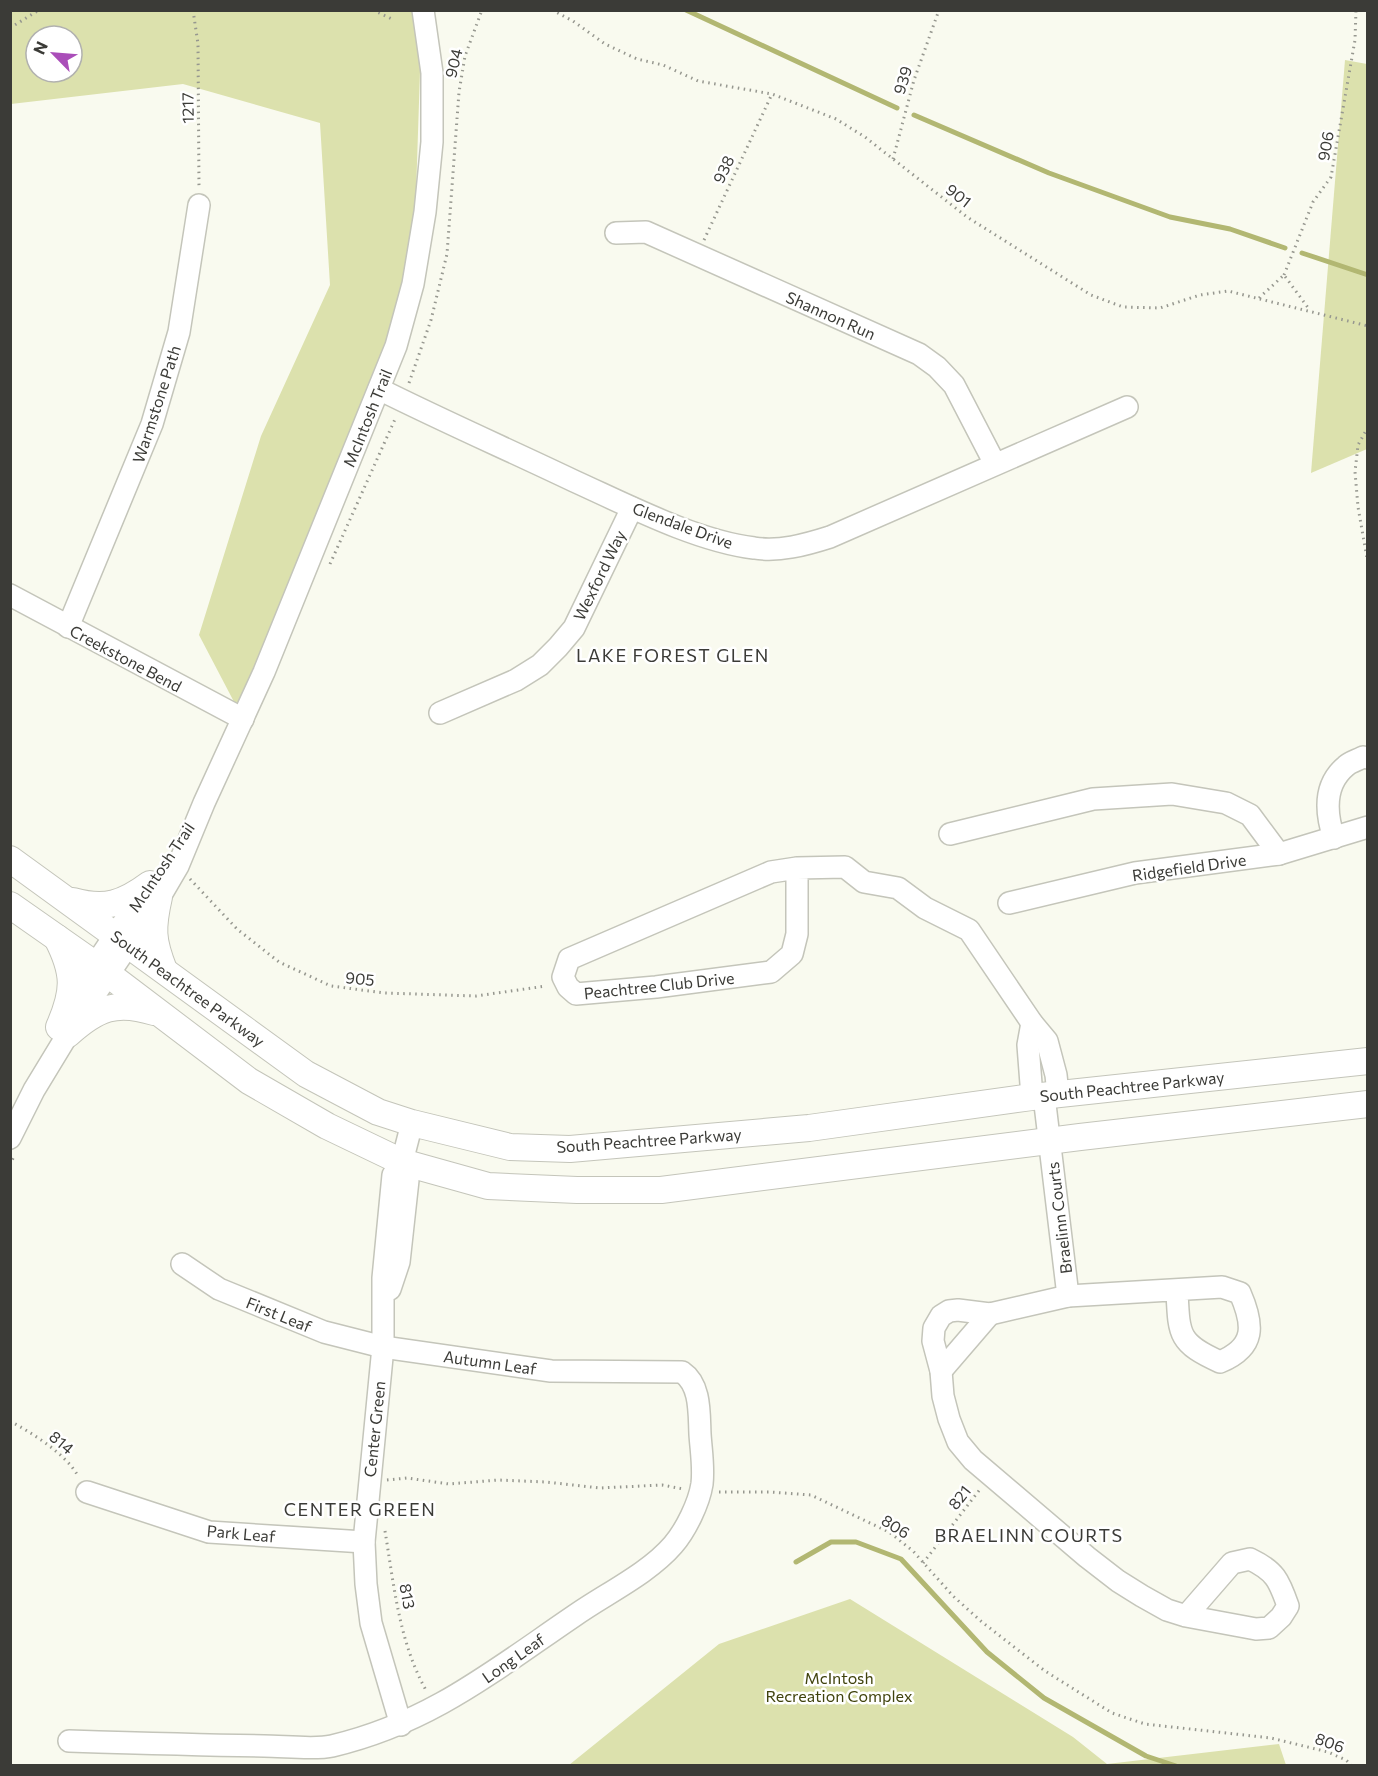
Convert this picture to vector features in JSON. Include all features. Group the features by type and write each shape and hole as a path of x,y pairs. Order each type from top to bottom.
{"main road":[{"name":"South Peachtree Parkway","path":"10,859 306,1074 378,1112 412,1123 510,1147 570,1149 809,1128 1044,1096 1368,1061"},
{"path":"69,900 90,906 112,905 155,891 153,922 155,947 164,970"},
{"path":"10,905 102,970 249,1081 327,1126 402,1162 488,1185 577,1190 661,1190 1368,1104"},
{"path":"57,938 68,959 72,982 63,1030"},
{"path":"63,1030 110,1007 135,1006 159,1014"}],"street":[{"name":"McIntosh Trail","path":"10,1138 63,1030 155,891 178,866 264,672 396,346 413,284 425,212 432,142 432,73 423,10"},
{"name":"Warmstone Path","path":"68,627 153,424 179,332 199,206"},
{"name":"Shannon Run","path":"616,233 646,232 919,354 937,367 954,385 994,464"},
{"name":"Glendale Drive","path":"379,389 632,508 732,545 757,549 806,545 830,537 1127,407"},
{"name":"Wexford Way","path":"440,713 516,680 540,665 558,647 574,628 632,508"},
{"name":"Creekstone Bend","path":"10,595 243,719"},
{"path":"1334,838 1327,819 1327,796 1335,779 1345,766 1363,757 1368,758"},
{"path":"950,834 1093,800 1172,794 1226,803 1250,815 1279,854"},
{"name":"Ridgefield Drive","path":"1009,903 1135,873 1279,854 1368,826"},
{"name":"Peachtree Club Drive","path":"797,868 797,934 792,954 771,972 656,987 576,994 562,977 569,959 771,872 797,868 845,867 864,882 898,888 926,908 969,930 1032,1023 1047,1041 1056,1075 1044,1096"},
{"name":"Braelinn Courts","path":"1044,1096 1068,1296"},
{"path":"402,1162 412,1123"},
{"name":"Center Green","path":"401,1725 371,1623 364,1542 383,1347 383,1310 399,1262 408,1180 402,1162"},
{"name":"First Leaf","path":"182,1264 230,1294 324,1332 383,1347"},
{"name":"Braelinn Courts","path":"1176,1291 1068,1296 990,1314 949,1311 941,1316 934,1328 933,1341 941,1371 943,1396 958,1442 991,1475 1118,1581 1167,1610 1186,1616 1256,1629 1269,1628 1281,1617 1288,1606 1281,1584 1267,1567 1250,1559 1232,1563 1186,1616"},
{"path":"941,1371 990,1314"},
{"name":"Autumn Leaf","path":"383,1347 551,1371 598,1371"},
{"name":"Long Leaf","path":"69,1741 330,1747 401,1725 436,1708 492,1674 652,1564 674,1544 695,1505 702,1484 699,1411 695,1386 690,1377 682,1372 598,1371"},
{"name":"Park Leaf","path":"87,1492 208,1532 364,1542"}],"path":[{"path":"10,28 39,10"},
{"name":"1217","path":"193,10 198,65 199,206"},
{"path":"373,10 394,20"},
{"name":"904","path":"457,124 465,56 482,10"},
{"name":"901","path":"552,10 573,21 605,44 638,59 663,65 698,81 772,93 836,120 865,137 967,217 1091,296 1123,306 1160,308 1200,295 1228,291 1368,326"},
{"name":"939","path":"893,159 914,80 939,10"},
{"name":"906","path":"1259,298 1284,274 1313,202 1332,177 1355,40 1356,10"},
{"name":"938","path":"697,255 772,93"},
{"path":"1284,274 1310,310"},
{"path":"1368,427 1358,445 1355,472 1358,507 1368,564"},
{"name":"905","path":"188,877 237,929 279,962 331,986 386,993 476,996 541,986 568,987"},
{"name":"814","path":"10,1421 33,1433 74,1468 87,1492"},
{"name":"821","path":"923,1563 991,1475"},
{"name":"806","path":"369,1481 407,1478 449,1484 498,1480 600,1488 662,1485 700,1492 770,1492 811,1496 889,1532 913,1551 953,1596 982,1622 1045,1671 1112,1713 1145,1724 1271,1738 1328,1752 1346,1760 1352,1766"},
{"name":"813","path":"384,1527 406,1641 418,1676 436,1708"}],"green space":[{"path":"10,11 422,11 413,284 243,719 199,635 261,436 330,285 320,123 183,84 11,104"},
{"path":"1345,60 1367,64 1367,449 1311,473"},
{"name":"McIntosh Recreation Complex","path":"850,1599 1073,1737 1107,1764 1279,1744 1286,1765 569,1765 719,1644"}],"waterway":[{"path":"686,10 897,108"},
{"path":"914,115 1049,173 1170,217 1230,229 1285,248"},
{"path":"1302,253 1368,275"},
{"path":"796,1562 831,1542 856,1542 901,1559 987,1652 1044,1698 1146,1756 1176,1766"}],"district":[{"name":"LAKE FOREST GLEN","path":"673,655"},
{"name":"CENTER GREEN","path":"360,1509"},
{"name":"BRAELINN COURTS","path":"1029,1535"}]}
